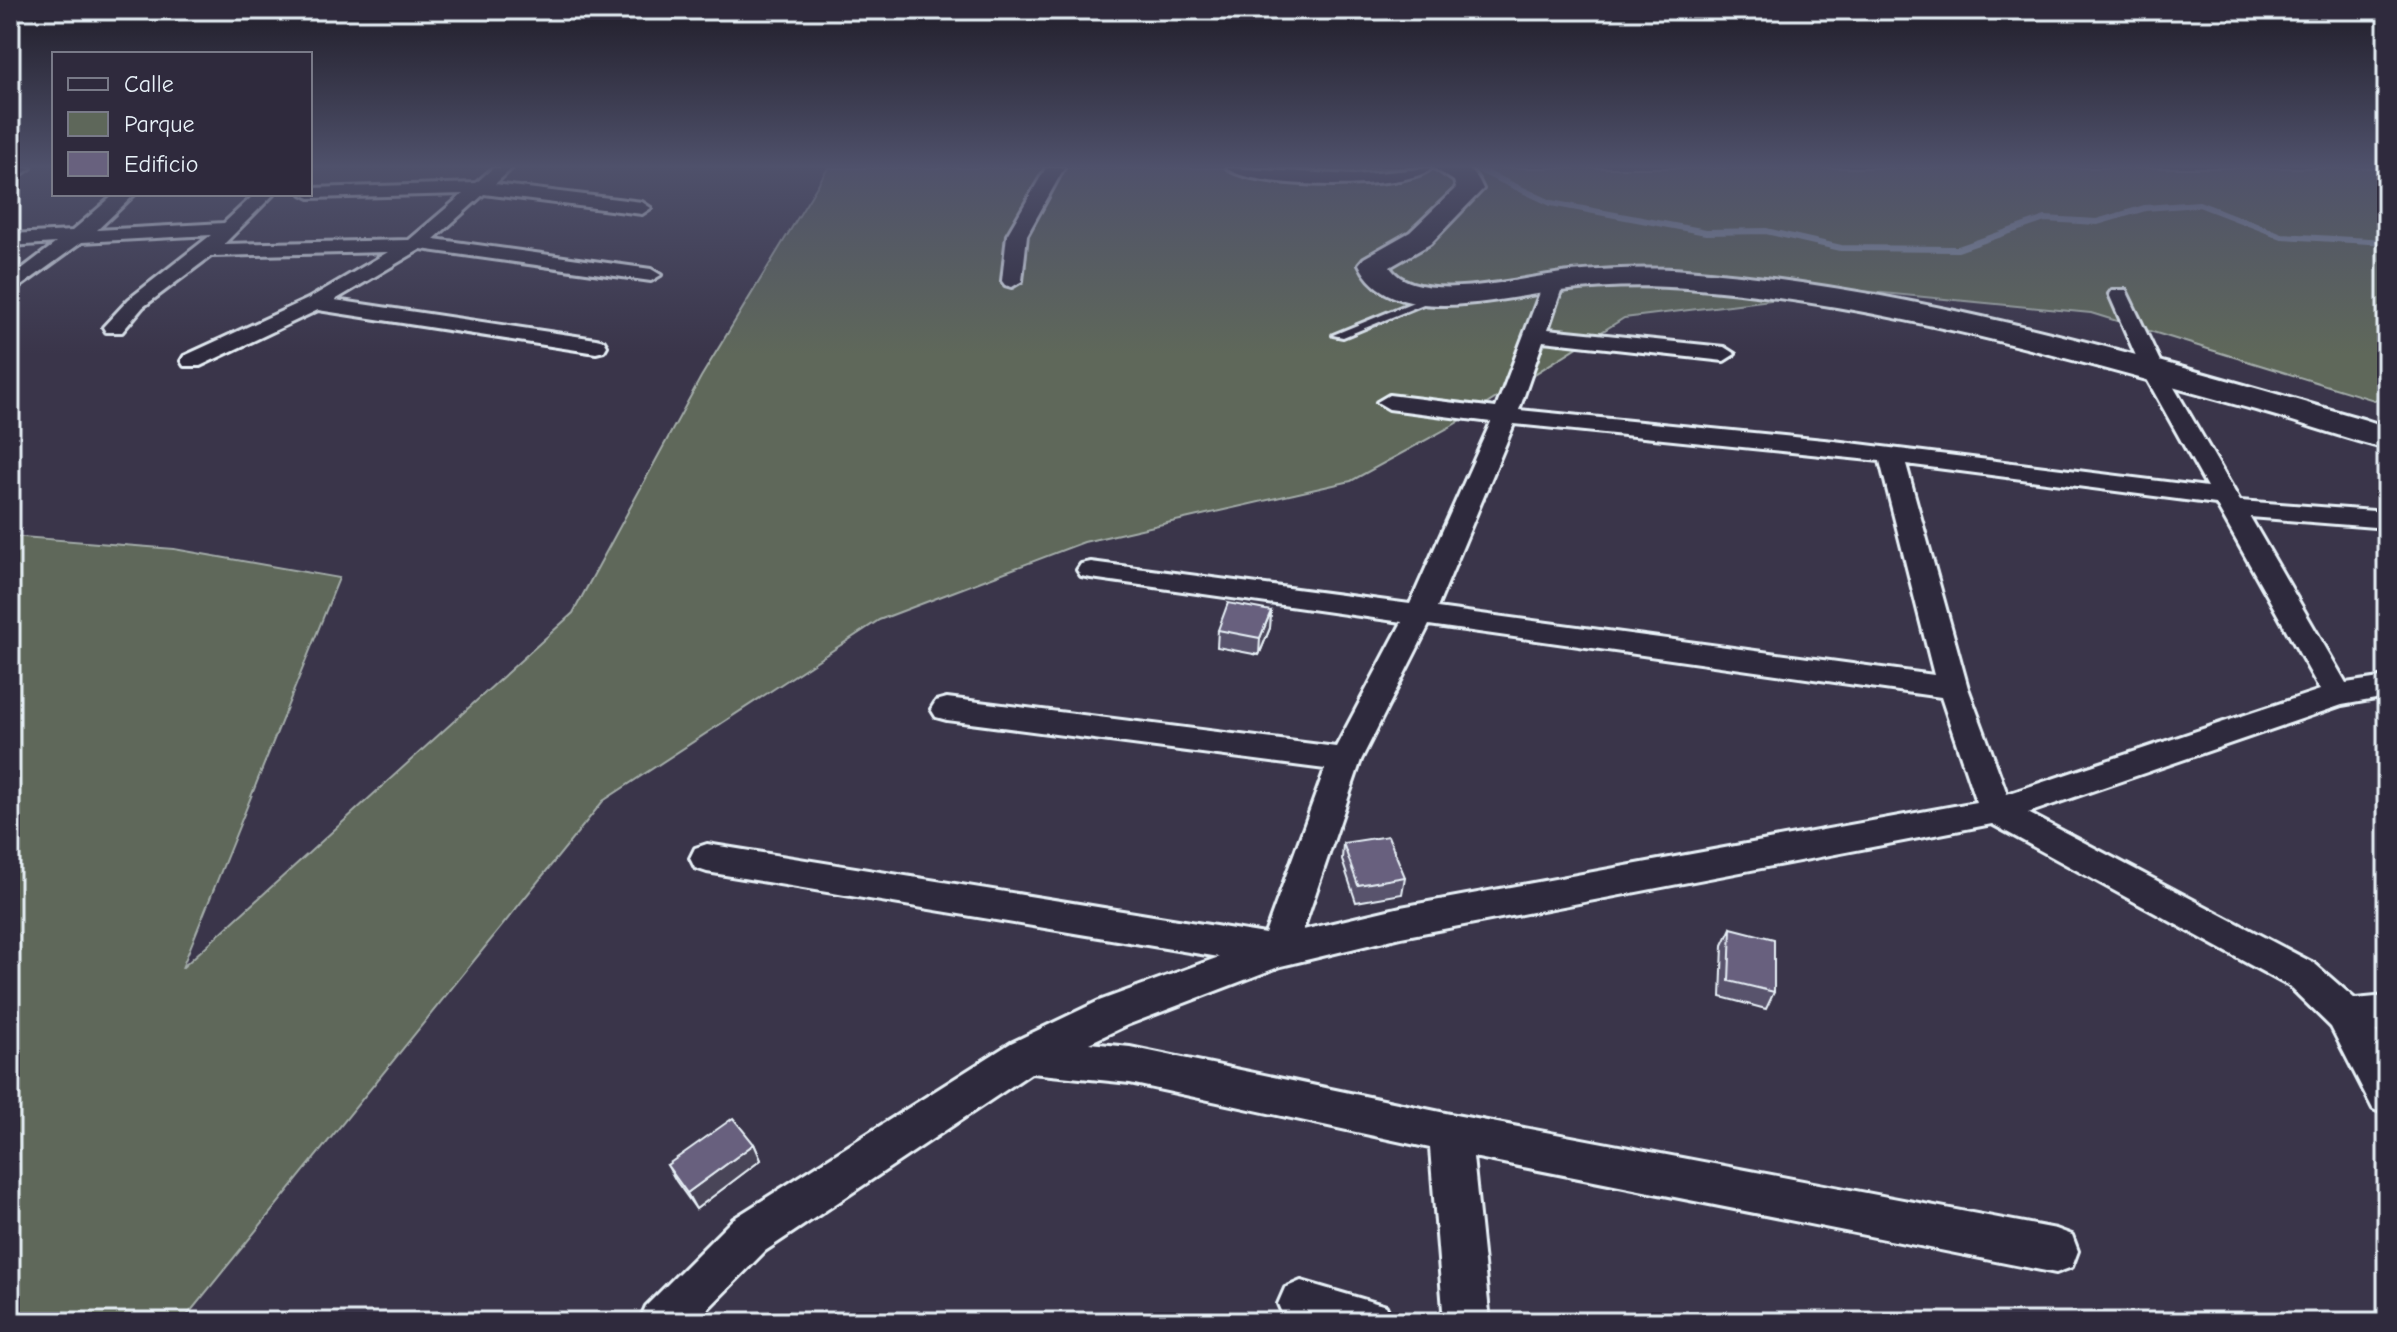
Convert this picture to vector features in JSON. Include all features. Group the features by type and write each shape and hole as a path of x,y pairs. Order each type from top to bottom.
{"street":[{"path":"10,288 85,230"},
{"path":"10,240 183,230"},
{"path":"114,327 136,303 206,250 227,230"},
{"path":"192,361 315,303 415,244 431,230"},
{"path":"1012,281 1020,230"},
{"path":"1428,230 1374,264 1380,277 1432,298 1554,282 1683,279 1772,288 1963,321 2284,406 2387,438"},
{"path":"206,250 415,244 651,275"},
{"path":"1277,951 1345,760 1419,616 1504,419 1554,282"},
{"path":"2119,294 2154,372 2338,695"},
{"path":"315,303 596,346"},
{"path":"1536,334 1724,354"},
{"path":"1389,402 1504,419 1704,434 1891,455 2227,502 2387,520"},
{"path":"1891,455 1953,688 1996,811 2302,975 2331,996 2349,1016 2387,1096"},
{"path":"1091,570 1953,688"},
{"path":"662,1322 749,1235 1025,1055 1113,1013 1277,951 1401,922 1996,811 2338,695 2387,687"},
{"path":"947,709 1345,760"},
{"path":"707,858 1277,951"},
{"path":"2349,1016 2387,1013"},
{"path":"1025,1055 1130,1065 1450,1133 2056,1251"},
{"path":"1450,1133 1467,1322"},
{"path":"1301,1304 1370,1322"}],"lane":[{"path":"1339,335 1432,298"}],"green space":[{"path":"790,230 2387,230 2387,404 2091,313 1852,290 1624,318 1450,427 1351,481 1084,542 879,620 603,801 182,1322 10,1322 10,536 174,549 339,578 182,968 573,613 701,377"}],"building":[{"path":"1228,603 1271,611 1260,638 1218,630"},
{"path":"1388,836 1405,877 1358,885 1343,843"},
{"path":"1731,928 1774,939 1774,992 1729,981"},
{"path":"733,1118 754,1144 687,1193 667,1165"}],"waterway":[{"path":"1696,230 1766,231 1841,248 1958,249 2013,230"},
{"path":"2267,230 2282,236 2387,242"}]}
